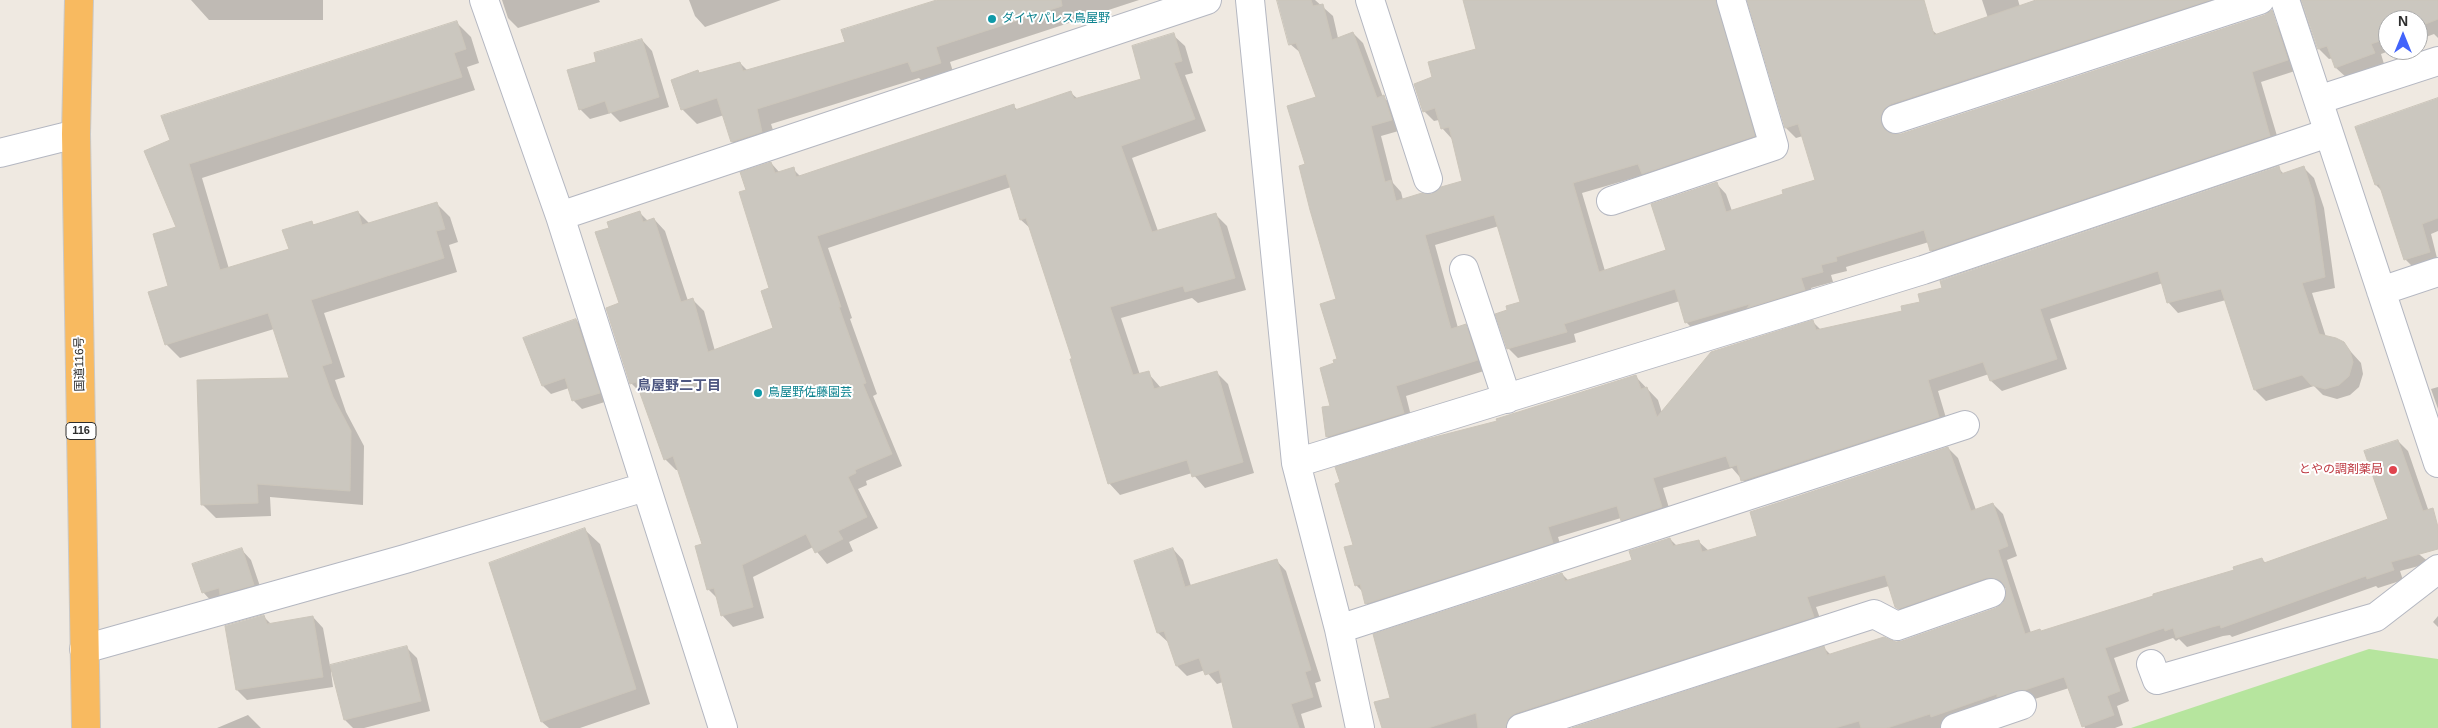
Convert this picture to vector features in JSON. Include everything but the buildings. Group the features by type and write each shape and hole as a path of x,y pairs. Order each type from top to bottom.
{"highway":[{"name":"国道116号","path":"79,0 76,134 86,728"}],"street":[{"path":"484,0 560,216 723,728"},
{"path":"560,216 1207,0"},
{"path":"1250,0 1296,463 1339,629 1360,728"},
{"path":"1370,0 1428,180"},
{"path":"1611,200 1774,146 1731,0"},
{"path":"1896,119 2260,0"},
{"path":"2285,0 2438,460"},
{"path":"2318,100 2438,61"},
{"path":"1296,463 1507,400 1923,270 2328,133"},
{"path":"0,153 76,134"},
{"path":"1464,269 1507,400"},
{"path":"2381,291 2438,272"},
{"path":"1339,629 1964,425"},
{"path":"84,649 405,559 646,487"},
{"path":"2151,664 2158,680 2376,617 2438,569"},
{"path":"1521,728 1874,614 1897,626 1991,593"},
{"path":"1955,728 2022,705"}],"green space":[{"path":"2369,649 2438,659 2438,728 2131,728"}],"place":[{"name":"ダイヤパレス鳥屋野","path":"992,19"},
{"name":"鳥屋野佐藤園芸","path":"758,393"},
{"name":"とやの調剤薬局","path":"2393,470"}],"district":[{"name":"鳥屋野二丁目","path":"679,386"}]}
